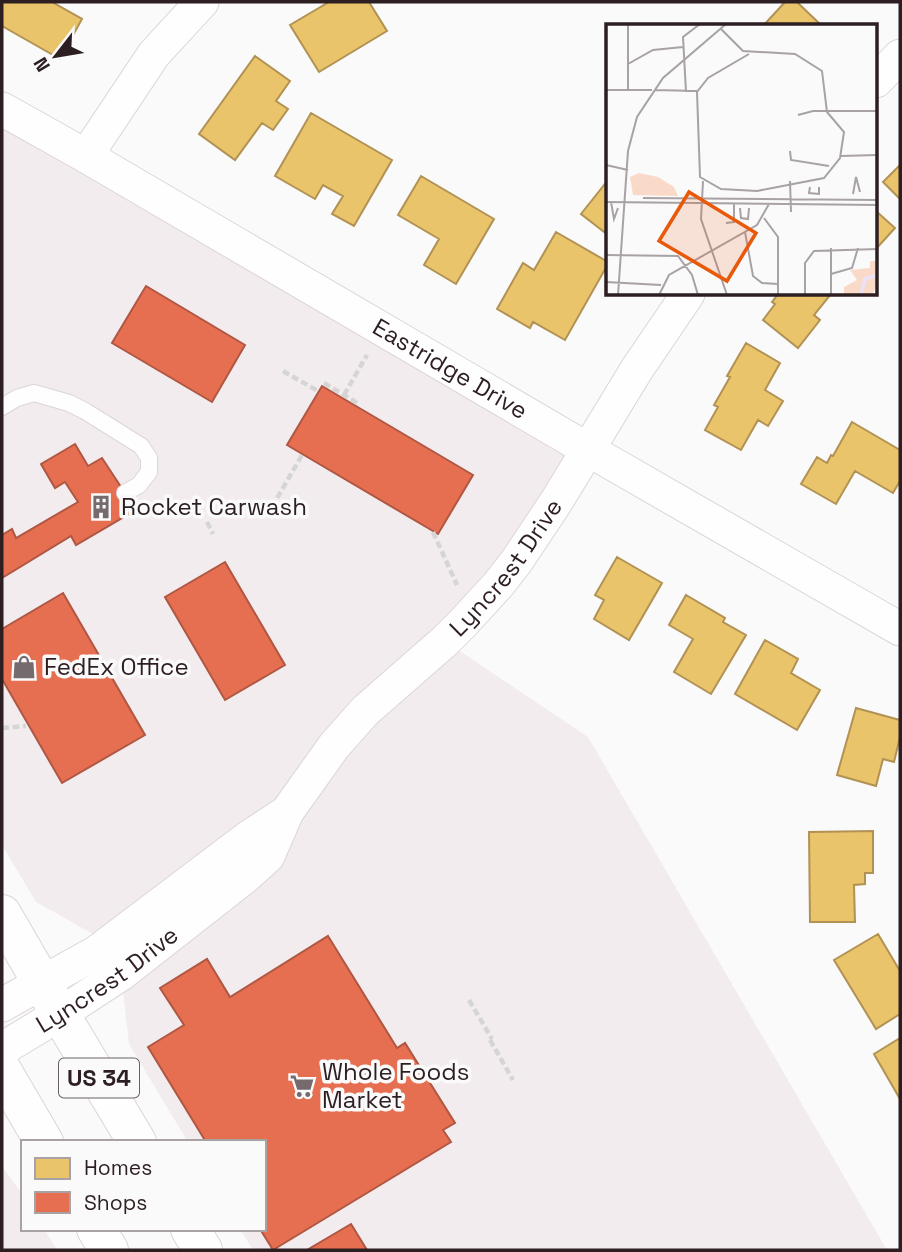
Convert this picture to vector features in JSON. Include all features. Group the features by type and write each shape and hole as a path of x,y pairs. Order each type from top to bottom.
{"main road":[{"name":"US 34","path":"2,914 136,1140"},
{"name":"US 34","path":"2,1070 43,1140"},
{"path":"97,1231 109,1250"},
{"path":"191,1231 203,1250"}],"street":[{"path":"86,156 154,54 202,2"},
{"path":"878,79 900,56"},
{"name":"Eastridge Drive","path":"2,109 900,629"},
{"name":"Lyncrest Drive","path":"2,1005 51,999 121,974 268,856 287,812 334,747 365,711 444,641 498,584 533,538 587,449 687,296"},
{"name":"Lyncrest Drive","path":"2,1049 51,999"}],"lane":[{"path":"2,407 17,398 34,393 69,403 141,446 149,458 149,472 139,485 125,494"}],"path":[{"path":"344,395 371,348"},
{"path":"283,371 318,391"},
{"path":"324,383 359,404"},
{"path":"272,507 302,455"},
{"path":"206,522 213,534"},
{"path":"433,532 460,592"},
{"path":"2,728 26,726"},
{"path":"468,1000 513,1080"}],"shaded area":[{"path":"2,109 587,449 445,641 588,737 887,1250 253,1250 241,1231 266,1231 266,1140 187,1140 129,1044 121,974 109,943 36,902 2,845"},
{"path":"2,1166 21,1192 21,1231 45,1231 57,1250 2,1250"}],"building: Homes":[{"path":"2,2 52,2 82,19 60,59 2,26"},
{"path":"329,2 369,2 387,31 319,72 290,25"},
{"path":"785,2 797,2 820,24 765,24"},
{"path":"255,56 290,81 276,101 288,109 273,130 262,123 235,160 199,134"},
{"path":"311,113 392,160 354,226 332,214 343,196 323,185 315,199 275,176"},
{"path":"900,165 900,199 883,182"},
{"path":"421,176 494,219 456,284 424,265 439,239 398,215"},
{"path":"606,183 606,233 581,214"},
{"path":"878,213 895,228 878,247"},
{"path":"556,232 606,261 606,268 565,340 533,322 530,328 497,309 523,263 534,270"},
{"path":"776,296 829,296 814,315 820,320 798,348 763,320 775,304 772,302"},
{"path":"746,343 780,363 765,390 783,401 768,426 758,420 741,450 705,430 718,407 714,405 730,377 727,376"},
{"path":"852,422 900,450 900,481 893,493 855,471 836,504 801,484 817,457 827,463 831,455 833,456"},
{"path":"617,557 662,583 629,640 594,619 604,600 595,595"},
{"path":"686,595 725,618 723,622 746,635 711,694 674,672 693,639 669,625"},
{"path":"765,640 798,659 791,673 820,690 797,730 735,694"},
{"path":"856,708 900,720 900,737 894,762 883,759 876,786 837,775"},
{"path":"873,831 873,873 865,873 865,884 854,885 855,922 810,922 809,832"},
{"path":"878,934 900,971 900,1014 876,1029 834,960"},
{"path":"900,1038 900,1099 874,1054"}],"building: Shops":[{"path":"146,286 245,345 212,402 112,343"},
{"path":"322,386 473,475 438,534 287,445"},
{"name":"Rocket Carwash","path":"75,444 88,466 102,458 134,511 76,545 71,536 2,578 2,535 12,529 16,538 78,502 65,482 55,488 41,464"},
{"path":"225,562 285,665 225,700 165,597"},
{"path":"63,593 145,735 62,783 2,679 2,629"},
{"name":"Whole Foods Market","path":"328,936 397,1048 405,1043 455,1123 443,1130 451,1142 273,1250 261,1231 266,1231 266,1140 205,1140 148,1047 184,1025 160,988 207,959 230,997"},
{"path":"351,1224 367,1250 307,1250"}],"place":[{"name":"Rocket Carwash","path":"101,507"},
{"name":"FedEx Office","path":"24,667"},
{"name":"Whole Foods Market","path":"302,1086"}]}
